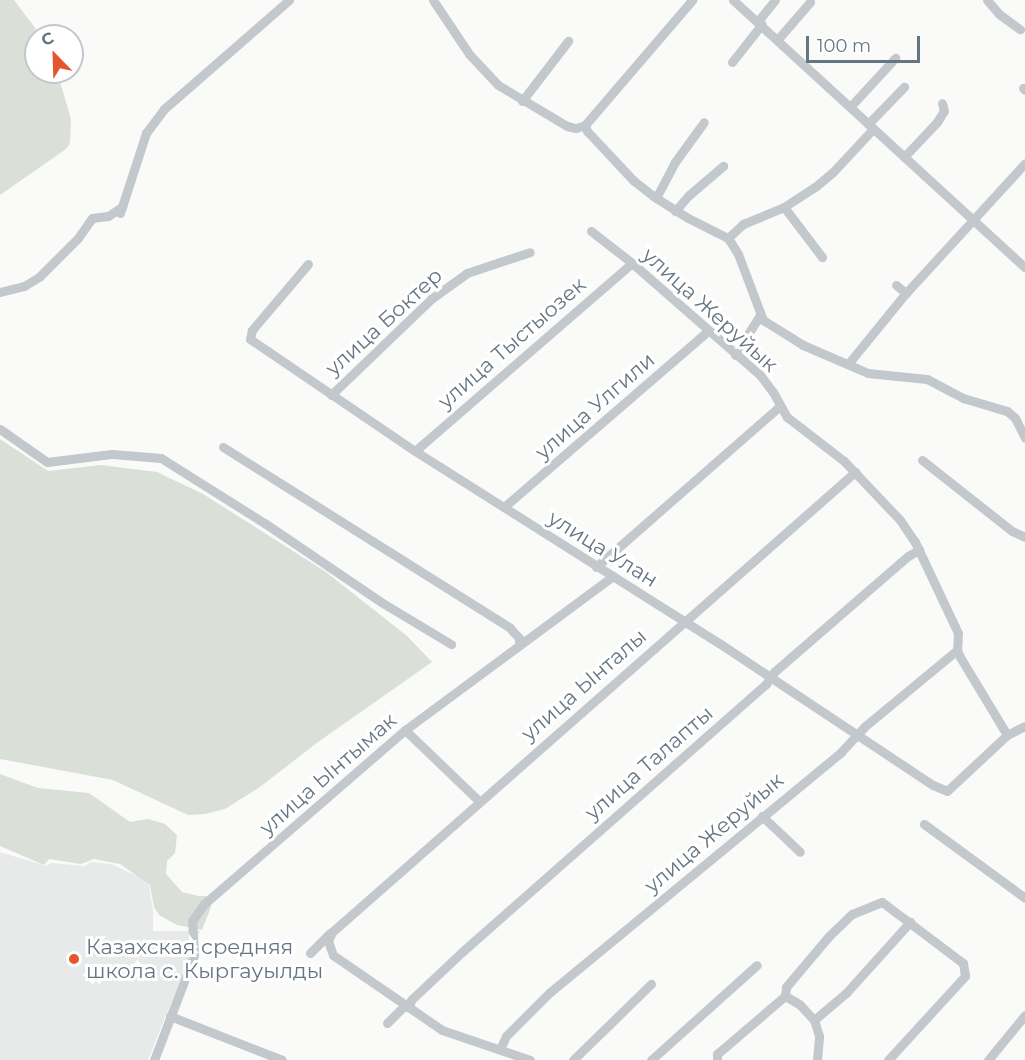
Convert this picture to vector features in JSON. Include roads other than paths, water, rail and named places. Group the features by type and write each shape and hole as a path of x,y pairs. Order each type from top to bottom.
{"street":[{"path":"0,292 24,286 39,277 78,238 92,218 108,216 121,210 146,133 164,109 289,0"},
{"path":"433,0 483,72 522,101 567,126 576,128 585,125 692,0"},
{"path":"733,0 1025,268"},
{"path":"732,62 775,0"},
{"path":"987,0 999,14 1020,28"},
{"path":"778,39 810,2"},
{"path":"522,101 568,40"},
{"path":"850,107 895,58"},
{"path":"728,238 743,224 784,207 833,172 904,87"},
{"path":"904,157 938,122 944,111 942,104"},
{"path":"656,198 675,162 704,122"},
{"path":"585,125 587,131 634,181 675,211 728,238 738,254 760,315 797,342 868,373 927,379 963,398 1007,411 1015,418 1025,438"},
{"path":"848,364 906,293 1025,164"},
{"path":"675,211 689,195 723,166"},
{"path":"784,207 822,257"},
{"name":"улица Жеруйык","path":"591,231 632,263 760,375 780,406 794,422 855,472 900,520 919,550 958,633 957,650 1007,735"},
{"name":"улица Боктер","path":"331,395 431,299 467,273 530,252"},
{"name":"улица Тыстыозек","path":"415,451 632,263"},
{"name":"улица Улан","path":"308,264 252,330 250,339 331,395 859,734 933,784 948,791 1007,735"},
{"path":"896,285 906,293"},
{"path":"735,355 760,315"},
{"name":"улица Улгили","path":"504,507 708,331"},
{"path":"596,567 780,406"},
{"path":"0,429 47,462 112,454 161,458 266,524 381,602 451,644"},
{"path":"223,447 510,628 519,638 519,645"},
{"path":"921,460 1012,531 1025,537"},
{"name":"улица Ынталы","path":"310,953 478,800 596,701 855,472"},
{"name":"улица Талапты","path":"387,1023 407,1007 411,1000 463,951 771,678 774,672 908,556 919,550"},
{"name":"улица Ынтымак","path":"154,1060 194,955 192,921 204,904 405,730 613,576"},
{"name":"улица Жеруйык","path":"500,1048 506,1036 549,993 957,650"},
{"path":"1007,735 1025,726"},
{"path":"405,730 478,800"},
{"path":"762,816 800,852"},
{"path":"924,824 1025,898"},
{"path":"717,1060 717,1054 785,996 786,987 829,936 852,914 882,902 963,963 965,975 888,1060"},
{"path":"814,1020 846,993 910,922"},
{"path":"335,928 327,941 333,955 407,1007 456,1036 500,1048 530,1060"},
{"path":"651,1060 757,965"},
{"path":"573,1060 651,984"},
{"path":"785,996 799,1004 814,1020 819,1036 817,1060"},
{"path":"988,1060 1025,1015"},
{"path":"170,1016 282,1060"},
{"path":"1005,1039 1014,1047"}],"place":[{"name":"Казахская средняя школа с. Кыргауылды","path":"74,959"}]}
